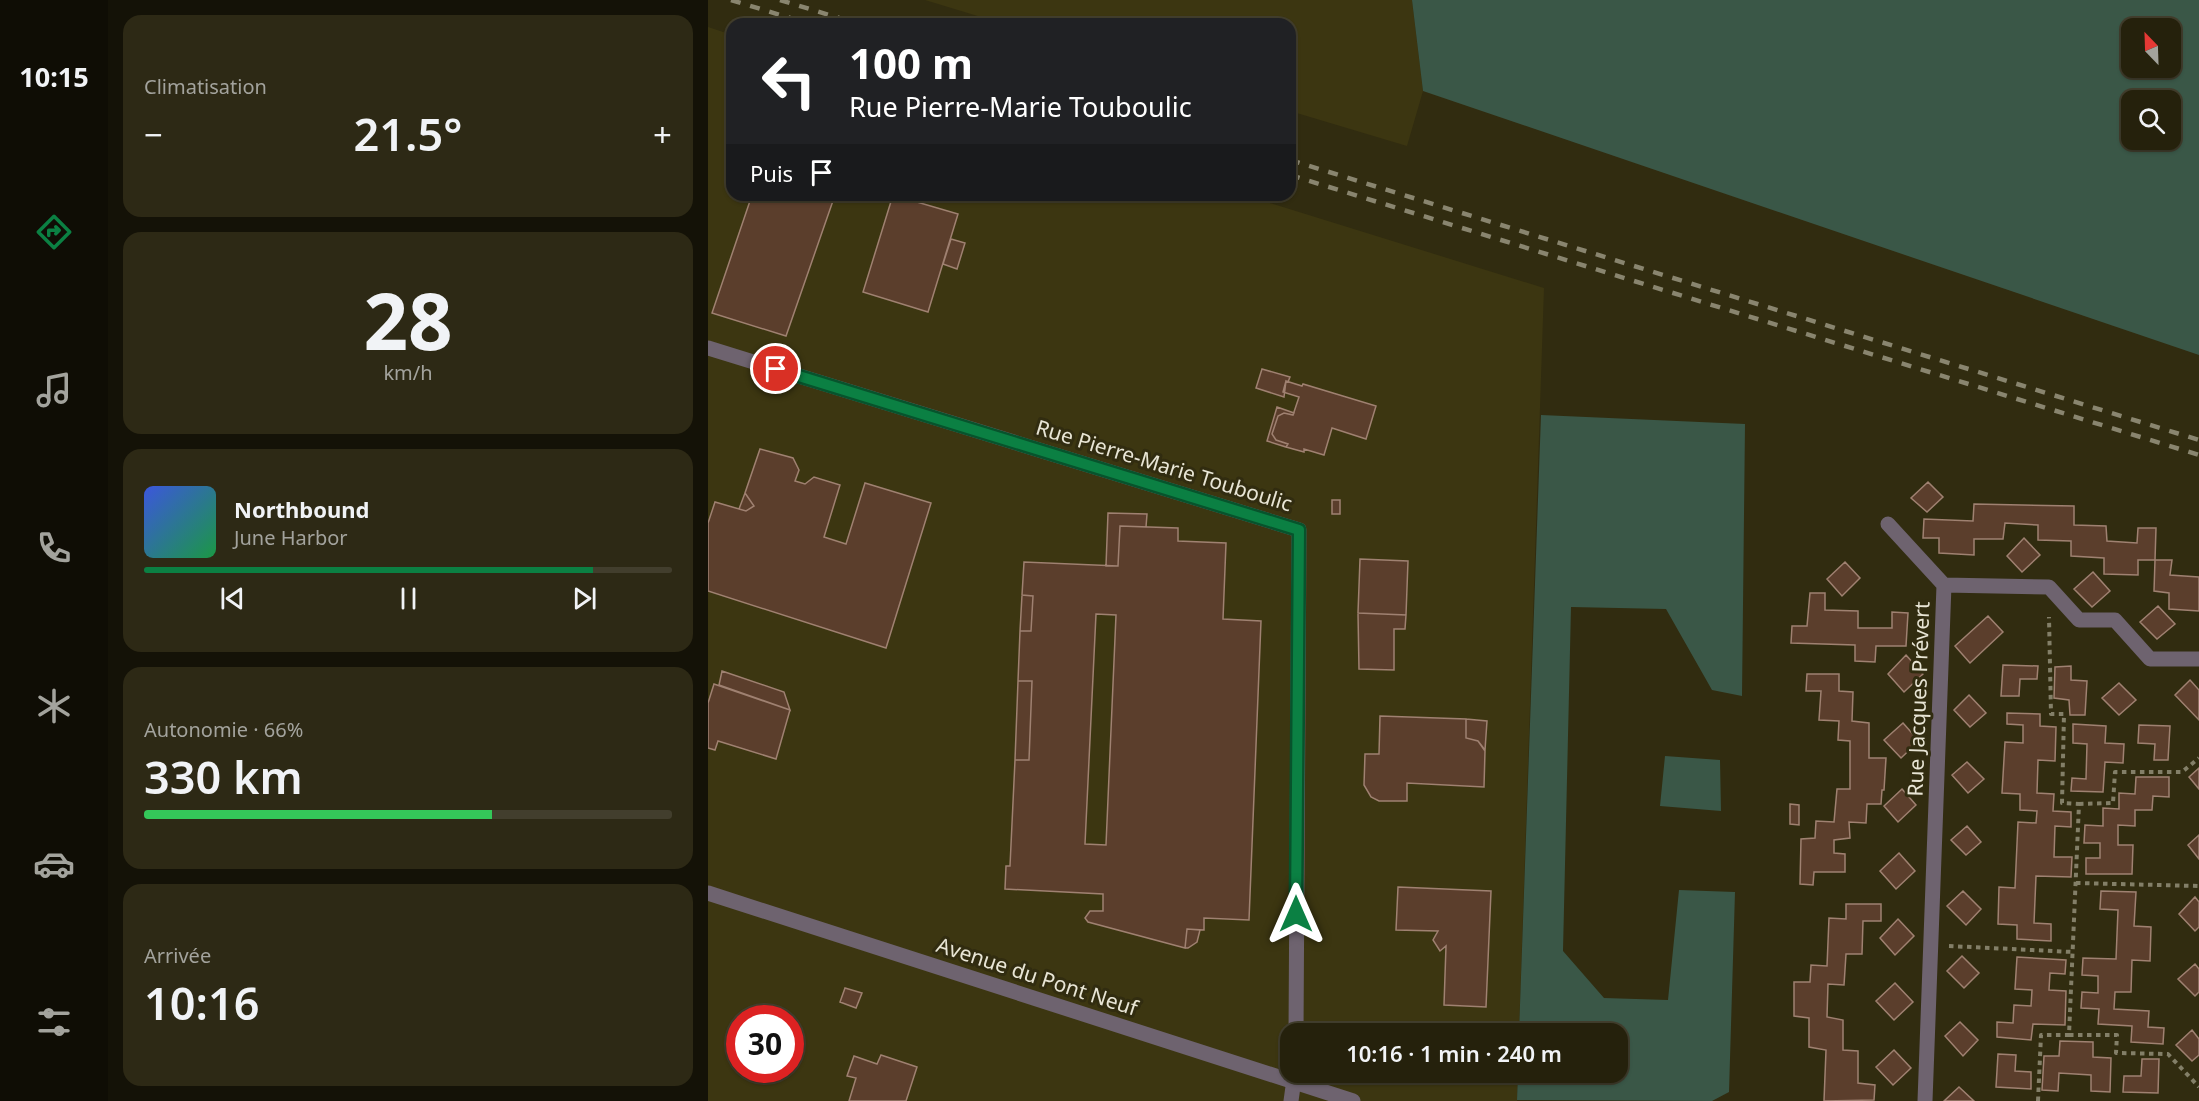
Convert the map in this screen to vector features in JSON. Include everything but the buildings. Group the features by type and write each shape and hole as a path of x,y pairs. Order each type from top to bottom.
{"street":[{"name":"Rue Pierre-Marie Touboulic","path":"708,348 1299,530 1296,1023"},
{"path":"1888,524 1944,585"},
{"name":"Rue Jacques Prévert","path":"1925,1101 1944,585 2049,587"},
{"path":"2049,587 2079,620 2115,620 2150,659 2199,659"},
{"name":"Avenue du Pont Neuf","path":"708,893 1280,1073"},
{"path":"1291,1101 1294,1083"},
{"name":"Avenue du Pont Neuf","path":"1308,1083 1353,1101"}],"path":[{"path":"2049,587 2051,714 2064,714 2062,803 2113,803 2115,772 2182,772 2199,758"},
{"path":"2069,1035 2079,804"},
{"path":"2076,883 2199,886"},
{"path":"1930,945 2073,952"},
{"path":"2038,1101 2041,1035 2117,1035 2116,1053 2168,1054 2199,1087"}],"shaded area":[{"path":"925,0 1412,0 1423,91 1407,146 1296,113 1296,18 984,18"},
{"path":"708,27 726,33 726,201 1263,201 1544,288 1519,1023 1280,1023 1280,1083 1518,1083 1517,1101 708,1101"}],"green space":[{"path":"1412,0 2199,0 2199,355 1423,91"},
{"path":"1541,415 1745,424 1742,696 1712,690 1666,609 1571,607 1563,951 1604,998 1668,1000 1679,890 1735,892 1729,1092 1712,1101 1517,1100 1518,1083 1628,1083 1628,1023 1519,1023"},
{"path":"1665,756 1720,760 1721,811 1660,806"}],"railway":[{"path":"731,0 790,18"},
{"path":"780,0 839,18"},
{"path":"1296,162 2199,440"},
{"path":"1296,177 2199,455"}],"route":[{"path":"776,369 1299,530 1296,914"}]}
